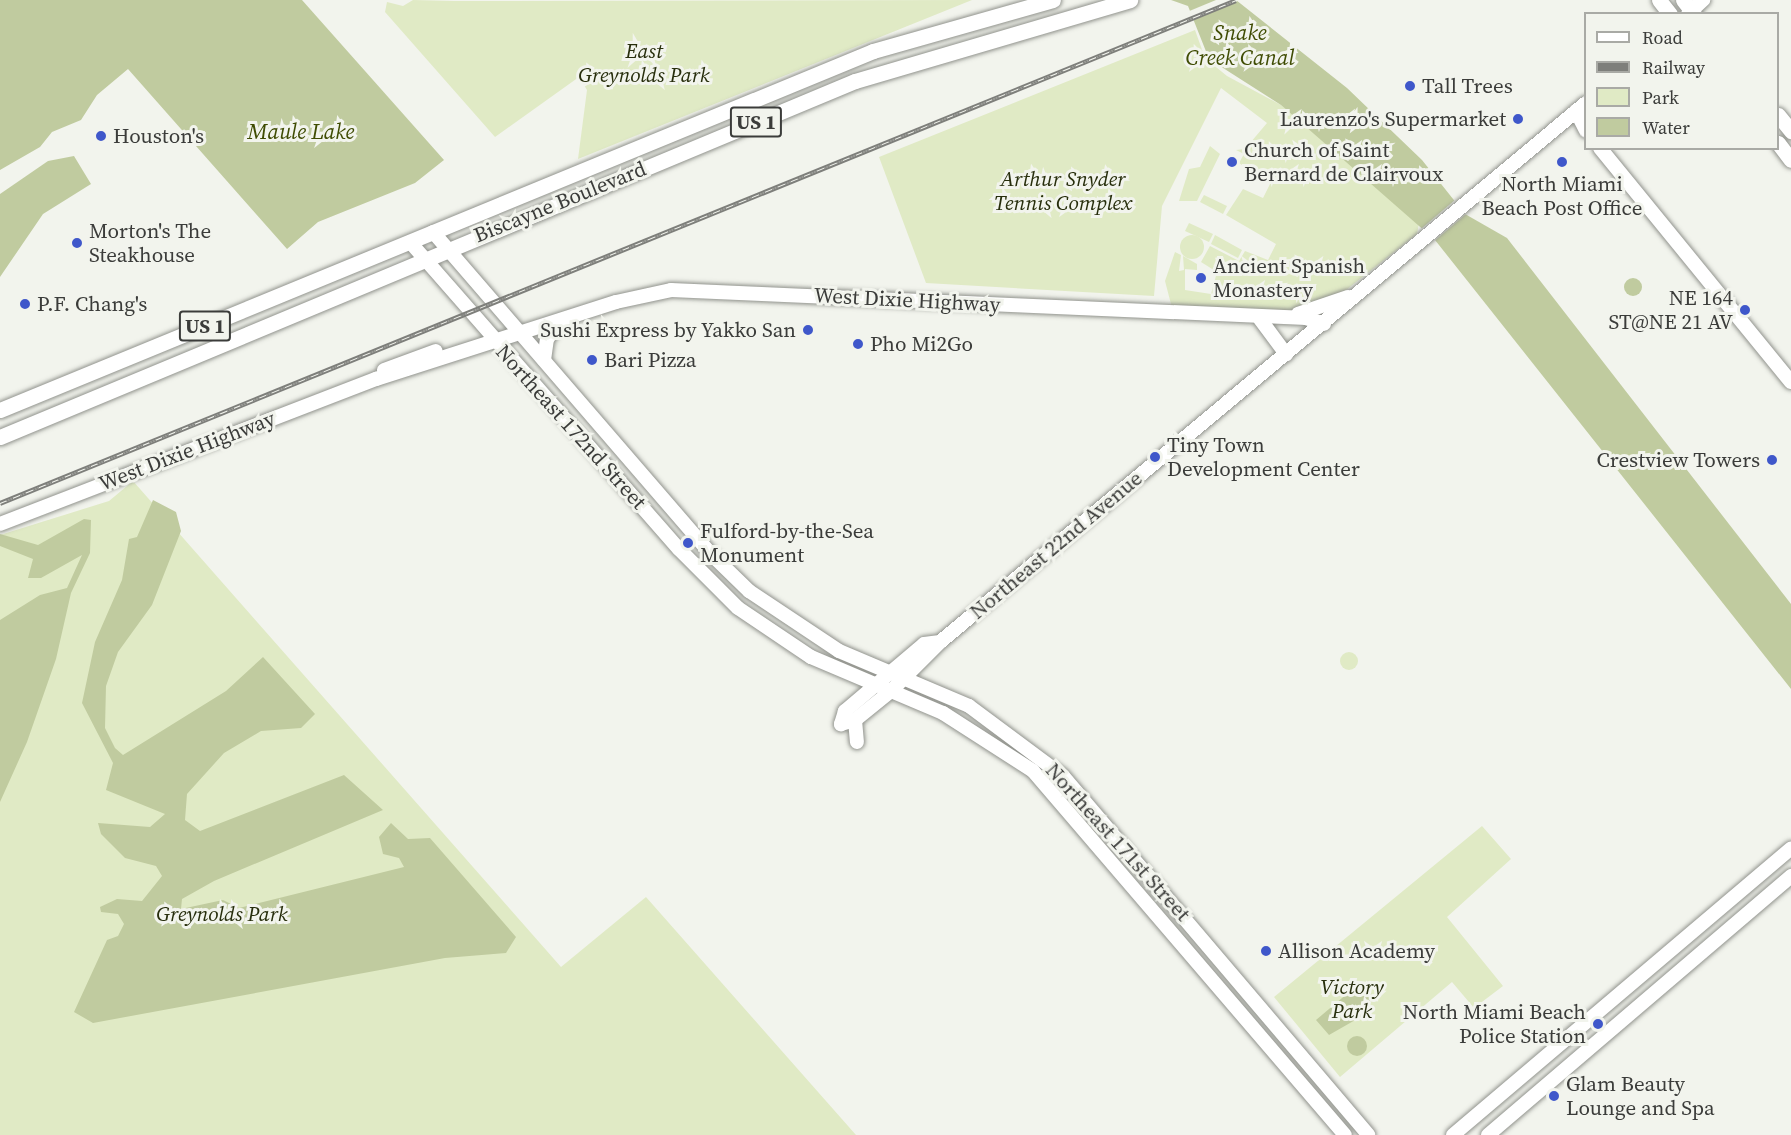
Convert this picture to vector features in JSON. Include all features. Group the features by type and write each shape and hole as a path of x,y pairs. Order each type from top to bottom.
{"main road":[{"name":"Biscayne Boulevard","path":"0,410 873,51 1053,0"},
{"name":"Biscayne Boulevard","path":"3,436 448,249 891,68 1130,0"},
{"path":"1659,0 1668,12"},
{"path":"1779,116 1791,131"},
{"path":"1779,144 1791,159"},
{"path":"91,399 114,378 123,360"}],"street":[{"path":"1689,9 1704,0"},
{"name":"Northeast 22nd Avenue","path":"940,642 924,644 844,711 841,724 855,720 891,691 940,642 1324,324 1460,206 1582,111"},
{"path":"1602,150 1791,382"},
{"path":"1611,150 1791,368"},
{"name":"Northeast 172nd Street","path":"433,232 696,535"},
{"name":"Northeast 172nd Street","path":"410,242 679,549 738,608"},
{"path":"1276,319 1343,300 1373,281"},
{"name":"West Dixie Highway","path":"0,524 376,379 402,361 477,339 496,342 655,293 711,288 1260,319 1306,318 1324,324"},
{"path":"1260,319 1286,354"},
{"path":"531,380 547,380 547,339 562,320"},
{"path":"546,397 550,385 565,385"},
{"path":"679,549 676,540 686,531 696,535"},
{"name":"Northeast 171st Street","path":"696,535 782,616 857,660 907,676 987,716 1063,776 1368,1135"},
{"name":"Northeast 171st Street","path":"738,608 811,657 943,714 1033,771 1345,1135"},
{"path":"855,720 857,742"},
{"path":"1454,1135 1791,848"},
{"path":"1488,1135 1791,876"},
{"path":"1536,1064 1551,1082"}],"green space":[{"name":"East Greynolds Park","path":"413,0 972,0 578,159 587,90 579,77 495,137 385,12 387,2 403,6"},
{"name":"Arthur Snyder Tennis Complex","path":"1195,30 1205,58 1227,76 1281,105 1412,216 1419,223 1417,234 1341,294 1293,311 1172,308 1165,281 1175,252 1181,255 1179,271 1184,270 1183,256 1197,264 1197,270 1185,269 1185,290 1211,294 1217,272 1201,262 1210,246 1239,261 1245,251 1268,260 1276,244 1226,215 1243,189 1263,198 1270,184 1239,163 1244,154 1236,150 1245,149 1267,123 1221,88 1162,206 1154,296 926,283 879,157"},
{"path":"1210,146 1220,154 1197,201 1179,201 1189,169 1200,167"},
{"path":"1204,195 1227,206 1223,214 1200,202"},
{"path":"1189,223 1213,234 1209,242 1185,231"},
{"path":"1192,235 1201,238 1204,247 1201,256 1192,259 1183,256 1180,247 1183,238"},
{"path":"1215,235 1242,250 1238,258 1211,244"},
{"name":"Greynolds Park","path":"133,481 561,967 646,897 856,1135 0,1135 0,535 109,501"},
{"path":"1345,652 1353,652 1358,657 1356,668 1345,670 1340,665 1340,657"},
{"name":"Victory Park","path":"1482,826 1511,859 1447,917 1503,986 1474,1008 1452,982 1340,1077 1274,997"}],"water":[{"name":"Maule Lake","path":"0,0 302,0 444,160 415,183 318,222 287,249 128,69 97,95 81,120 52,132 40,147 0,170"},
{"name":"Snake Creek Canal","path":"1171,0 1236,0 1347,88 1422,160 1465,214 1507,238 1791,604 1791,689 1435,240 1281,105 1209,59 1188,6"},
{"path":"74,156 91,184 43,214 0,277 0,194 48,161"},
{"path":"1633,278 1639,281 1642,287 1639,293 1633,296 1627,293 1624,287 1627,281"},
{"path":"153,500 176,512 181,531 152,605 118,652 106,686 105,728 115,748 123,755 226,691 263,657 315,714 301,728 261,731 224,753 187,794 185,820 200,831 344,775 383,810 214,881 182,899 181,909 223,900 239,908 404,867 399,858 383,854 379,837 391,823 408,839 430,838 516,937 506,953 445,958 93,1023 74,1012 107,940 118,936 124,924 118,914 101,912 100,907 117,899 142,901 162,876 156,866 125,858 101,834 98,823 150,827 165,814 106,790 113,763 82,703 95,642 122,580 129,539 137,537"},
{"path":"84,519 91,520 90,553 71,593 56,659 27,742 0,802 0,620 40,595 67,588 82,555 41,578 28,578 33,559 0,546 0,534 38,545"},
{"path":"1361,982 1374,997 1361,1009 1364,1015 1329,1035 1316,1020"},
{"path":"1357,1036 1364,1039 1367,1046 1364,1053 1357,1056 1350,1053 1347,1046 1350,1039"}],"pier":[{"path":"1216,0 1240,0 1190,21 1187,12"},
{"path":"1455,200 1466,214 1433,242 1421,229"}],"railway":[{"path":"0,503 1236,0"}],"place":[{"name":"Tall Trees","path":"1410,86"},
{"name":"Laurenzo's Supermarket","path":"1518,119"},
{"name":"Houston's","path":"101,136"},
{"name":"Church of Saint Bernard de Clairvoux","path":"1232,162"},
{"name":"North Miami Beach Post Office","path":"1562,162"},
{"name":"Morton's The Steakhouse","path":"77,243"},
{"name":"Ancient Spanish Monastery","path":"1201,278"},
{"name":"P.F. Chang's","path":"25,304"},
{"name":"NE 164 ST@NE 21 AV","path":"1745,310"},
{"name":"Sushi Express by Yakko San","path":"808,330"},
{"name":"Pho Mi2Go","path":"858,344"},
{"name":"Bari Pizza","path":"592,360"},
{"name":"Tiny Town Development Center","path":"1155,457"},
{"name":"Crestview Towers","path":"1772,460"},
{"name":"Fulford-by-the-Sea Monument","path":"688,543"},
{"name":"Allison Academy","path":"1266,951"},
{"name":"North Miami Beach Police Station","path":"1598,1024"},
{"name":"Glam Beauty Lounge and Spa","path":"1554,1096"}]}
